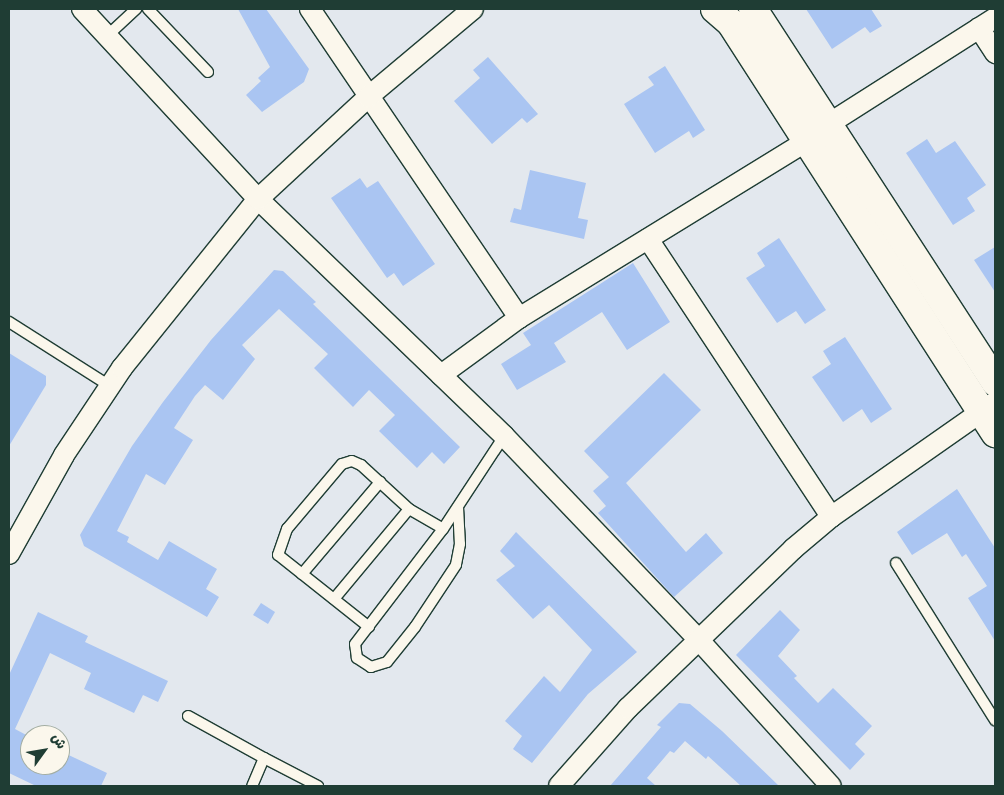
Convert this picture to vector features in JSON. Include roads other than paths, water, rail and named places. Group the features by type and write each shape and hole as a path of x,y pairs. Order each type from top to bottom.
{"main road":[{"path":"714,9 730,24 817,133 995,382"},
{"path":"753,9 817,133 991,416"}],"street":[{"path":"82,9 258,199 504,436 698,639 830,786"},
{"path":"310,9 519,318"},
{"path":"9,554 64,455 110,386 258,199 368,96 473,9"},
{"path":"441,375 519,318 817,133 987,23 995,53"},
{"path":"648,239 831,517"},
{"path":"559,786 628,708 698,639 831,517 991,416"}],"lane":[{"path":"107,36 136,9"},
{"path":"148,9 208,72"},
{"path":"9,322 110,386"},
{"path":"458,507 460,544 456,565 415,627 387,662 371,667 357,658 355,644 443,529 504,436"},
{"path":"369,626 278,554 278,546 287,529 342,464 352,461 380,482 409,509 443,529"},
{"path":"302,574 380,482"},
{"path":"334,600 409,509"},
{"path":"896,563 995,720"},
{"path":"188,716 318,786"},
{"path":"252,786 264,758"}]}
